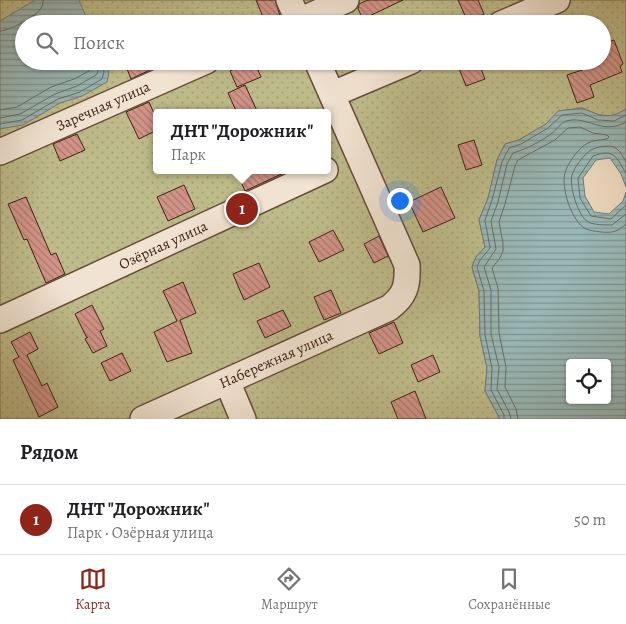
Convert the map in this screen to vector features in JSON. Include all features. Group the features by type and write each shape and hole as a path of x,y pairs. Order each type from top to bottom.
{"street":[{"path":"301,15 346,0"},
{"path":"522,15 557,0"},
{"name":"Заречная улица","path":"0,152 186,70"},
{"path":"321,70 359,155"},
{"path":"333,94 390,70"},
{"name":"Озёрная улица","path":"331,168 359,155"},
{"name":"Набережная улица","path":"143,419 389,308 398,302 405,292 408,278 407,265 359,155"},
{"name":"Озёрная улица","path":"0,320 317,174"},
{"path":"227,381 243,419"}],"shaded area":[{"path":"0,0 626,0 626,109 615,116 599,115 582,108 559,111 546,124 519,140 505,144 497,160 488,199 479,220 485,247 476,257 472,267 479,291 480,336 487,368 485,391 500,419 0,419"}],"water":[{"path":"35,0 79,0 85,15 15,15 15,70 109,70 107,82 82,96 60,103 23,125 0,129 0,21"},
{"path":"582,108 600,115 609,116 626,109 626,187 621,174 610,158 596,160 583,178 585,196 594,212 609,214 623,201 626,192 626,419 500,419 485,391 487,368 480,336 479,291 472,267 476,257 485,247 479,220 488,198 497,160 505,144 519,140 546,124 558,111"}],"building":[{"path":"256,0 275,0 280,15 262,15"},
{"path":"368,0 403,0 371,15 361,15 358,9 359,4"},
{"path":"458,0 478,0 484,14 465,15"},
{"path":"614,40 623,64 620,66 622,72 590,85 594,97 577,103 567,75 582,70 611,70 611,41"},
{"path":"128,70 150,70 131,79"},
{"path":"258,70 261,77 237,87 230,71"},
{"path":"460,70 482,70 485,79 466,86"},
{"path":"245,85 256,109 235,109 228,93"},
{"path":"149,102 153,111 153,132 139,139 126,112"},
{"path":"77,134 85,150 60,161 53,144"},
{"path":"474,140 482,165 466,170 458,145"},
{"path":"240,174 281,174 245,191 238,175"},
{"path":"184,185 195,209 168,221 157,197"},
{"path":"441,187 455,218 423,232 409,202"},
{"path":"26,197 51,255 56,253 65,274 46,283 27,239 24,240 8,204"},
{"path":"333,230 344,250 319,262 309,242"},
{"path":"379,236 388,256 374,263 364,244"},
{"path":"259,263 270,287 244,300 233,274"},
{"path":"183,282 196,313 180,320 192,353 167,362 154,332 177,321 163,291"},
{"path":"331,290 341,313 324,320 314,297"},
{"path":"92,305 104,329 100,331 107,346 93,353 85,339 87,338 75,314"},
{"path":"283,310 291,326 265,338 257,321"},
{"path":"394,322 403,343 379,354 369,333"},
{"path":"30,332 38,349 27,355 42,386 47,383 58,407 39,417 13,360 19,357 11,342"},
{"path":"122,353 131,371 110,381 101,363"},
{"path":"433,355 440,372 418,382 411,365"},
{"path":"415,391 426,419 398,419 391,402"}],"place":[{"name":"ДНТ \"Дорожник\"","path":"242,209"}]}
